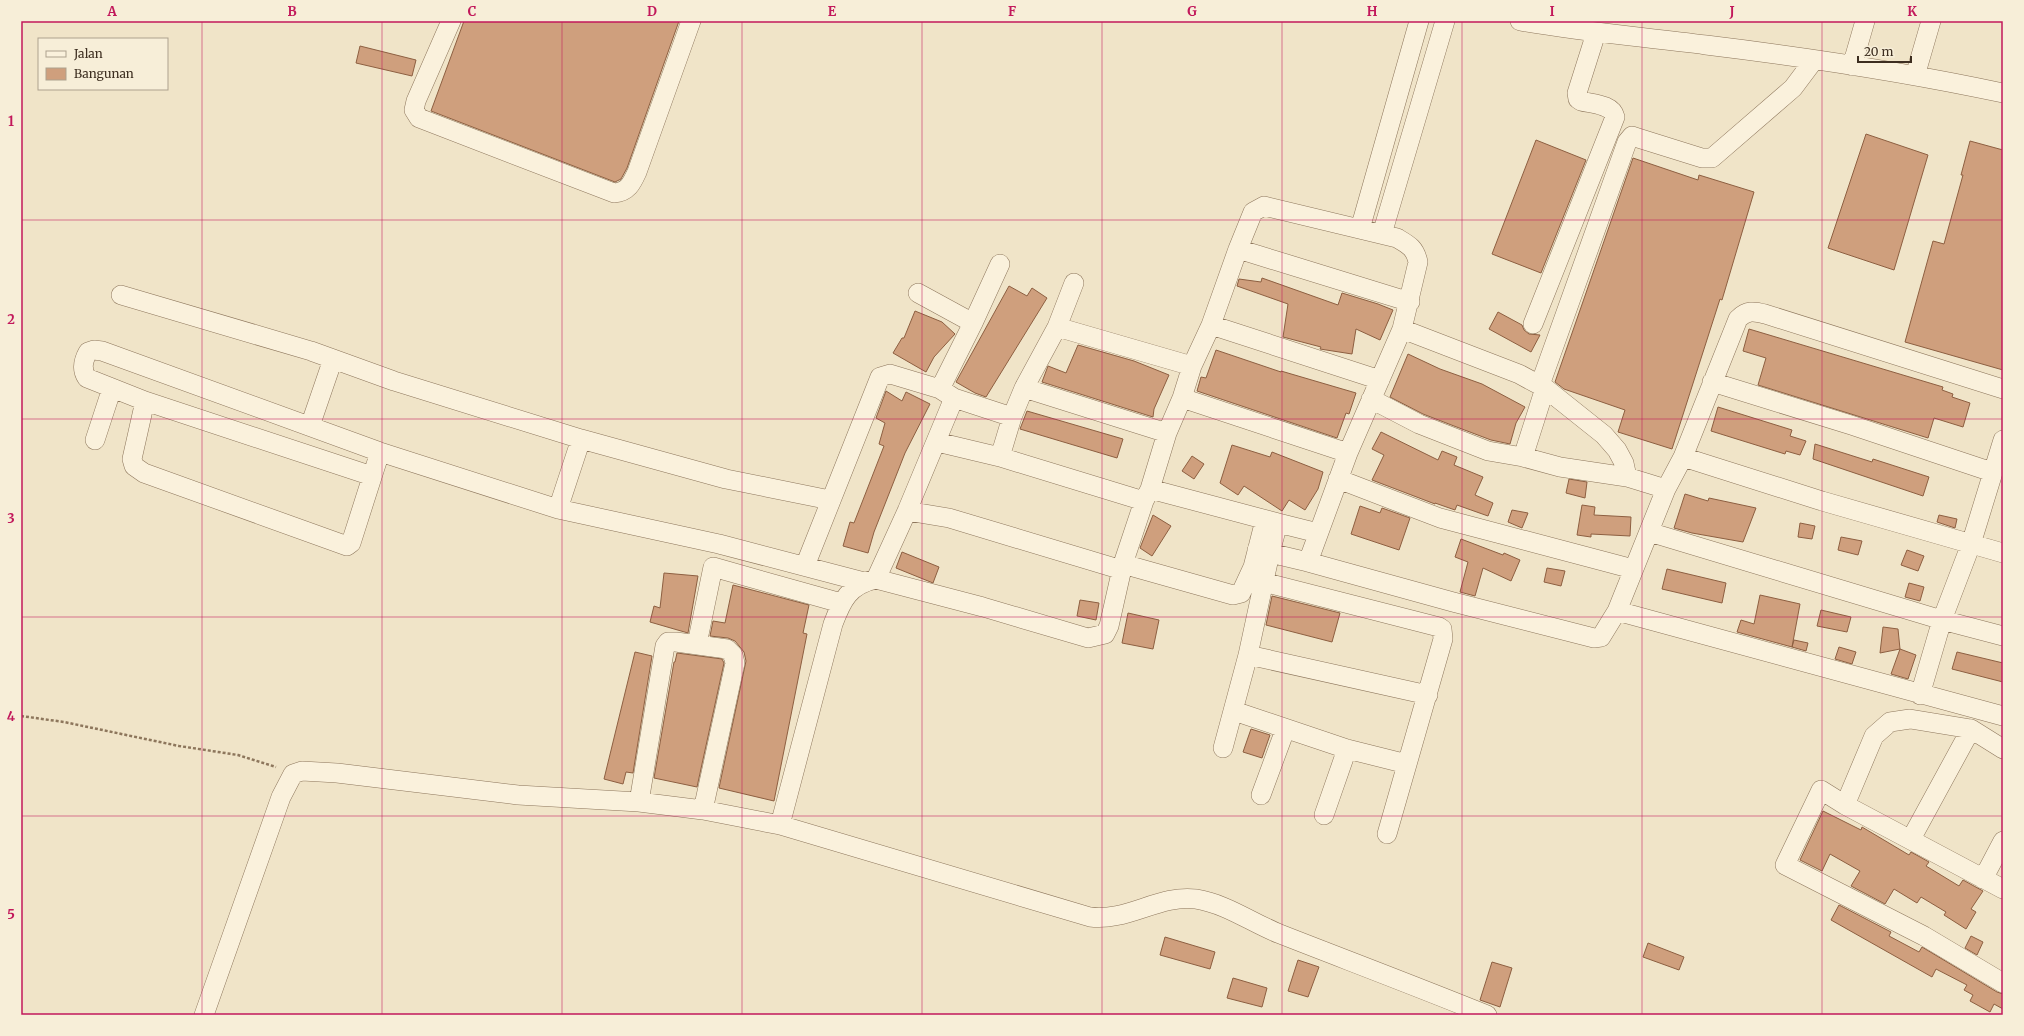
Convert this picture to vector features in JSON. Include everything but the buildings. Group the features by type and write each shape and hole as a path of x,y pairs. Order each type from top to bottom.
{"street":[{"path":"451,21 416,101 414,110 419,118 614,193 623,192 631,184 637,172 691,21"},
{"path":"1360,229 1419,21"},
{"path":"1382,234 1415,127 1444,21"},
{"path":"1520,21 1596,33 1707,45 1814,60 1914,76 2003,93"},
{"path":"1852,66 1864,21"},
{"path":"1914,76 1931,21"},
{"path":"1533,324 1615,117 1609,108 1581,101 1578,98 1577,93 1596,33"},
{"path":"1523,457 1543,387 1627,142 1632,136 1702,158 1712,158 1793,88 1814,60"},
{"path":"1392,120 1415,127"},
{"path":"372,476 145,401 92,380 84,373 83,365 87,355 91,350 102,352 380,452 558,509 719,544 805,566 983,607 1088,638 1105,634 1109,626 1123,567 1167,433 1182,398 1192,366 1211,325 1253,212 1264,206 1397,238 1412,246 1416,253 1418,262 1410,302 1402,329 1348,453 1308,562"},
{"path":"1238,249 1410,302"},
{"path":"780,825 833,624 841,603 849,592 870,581 907,511 937,442 947,394 973,323 1000,264"},
{"path":"1000,456 1012,417 1024,388 1057,327 1074,283"},
{"path":"918,293 973,323"},
{"path":"121,295 333,359 402,384 581,439 726,479 830,500"},
{"path":"1264,552 1308,562 1453,602 1594,638 1601,636 1617,611 1666,489 1683,457 1738,319 1744,313 1753,311 2003,389"},
{"path":"1211,325 1380,380"},
{"path":"1057,327 1192,366"},
{"path":"1402,329 1519,374 1543,387 1604,435 1617,450 1624,462 1627,477"},
{"path":"310,426 333,359"},
{"path":"805,566 880,377 890,374 1012,417"},
{"path":"1712,382 1851,425 1992,472"},
{"path":"95,440 112,388"},
{"path":"1024,388 1167,433"},
{"path":"1182,398 1348,453"},
{"path":"1371,399 1419,424 1488,451 1523,457 1560,467 1627,477 1666,489"},
{"path":"145,401 132,459 134,466 138,470 342,545 347,546 351,543 380,452"},
{"path":"558,509 581,439"},
{"path":"1920,695 1942,620 1970,544 2003,440"},
{"path":"937,442 1000,456 1147,495 1318,533"},
{"path":"1683,457 1822,501 2003,553"},
{"path":"1338,479 1440,518 1633,569"},
{"path":"907,511 949,518 1123,567 1233,595 1241,593 1253,567 1264,552"},
{"path":"1223,748 1248,654 1263,582 1264,552 1271,522"},
{"path":"1649,532 1942,620 2003,636"},
{"path":"697,644 713,567 841,603"},
{"path":"1263,582 1439,627 1444,633 1428,695 1387,834"},
{"path":"1617,611 1920,695 2003,716"},
{"path":"639,802 665,646 668,642 697,644 727,649 733,655 735,663 703,810"},
{"path":"1248,654 1428,695"},
{"path":"1234,711 1285,730 1347,749 1407,764"},
{"path":"1844,805 1874,736 1890,722 1910,719 1971,729 2003,749"},
{"path":"1911,839 1971,729"},
{"path":"1261,795 1285,730"},
{"path":"1324,815 1347,749"},
{"path":"204,1015 281,797 293,774 302,771 337,773 518,795 639,802 703,810 780,825 1096,918 1127,913 1182,897 1217,904 1278,933 1487,1015"},
{"path":"2003,889 1911,839 1844,805 1821,790 1785,864 1924,936 2003,983"},
{"path":"1983,879 2003,841"}],"path":[{"path":"21,716 64,722 179,746 238,755 293,774"}]}
